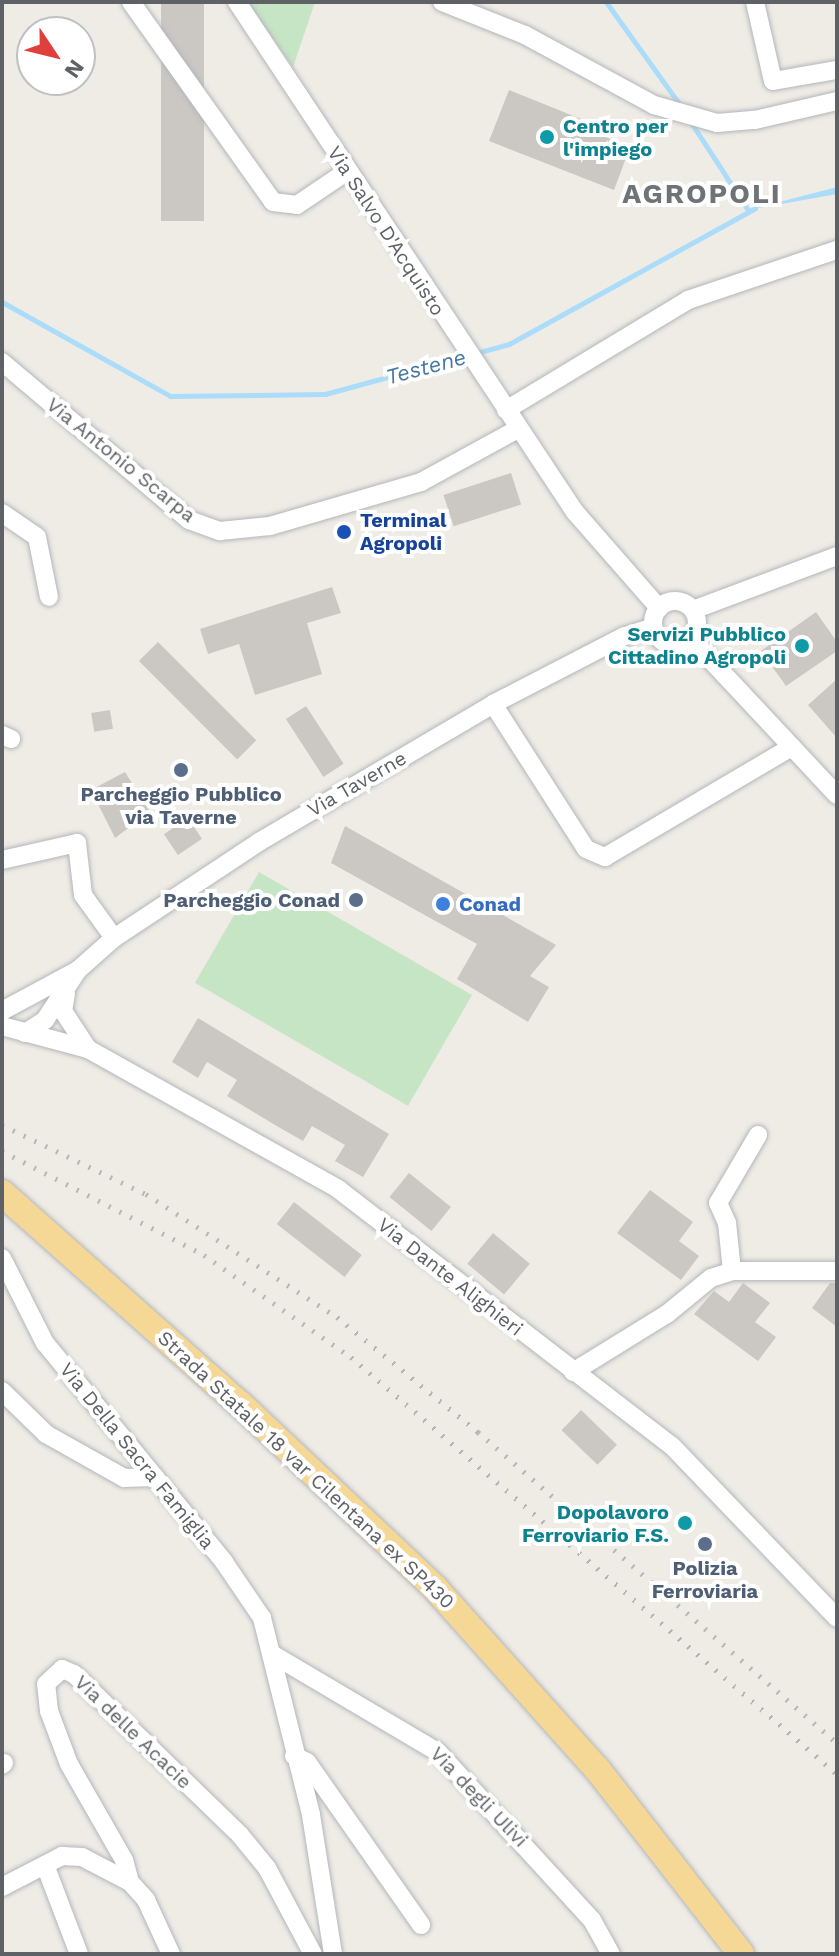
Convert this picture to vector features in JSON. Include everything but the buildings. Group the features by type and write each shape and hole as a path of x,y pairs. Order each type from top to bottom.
{"highway":[{"name":"Strada Statale 18 var Cilentana ex SP430","path":"2,1193 240,1404 436,1589 598,1770 741,1954"}],"street":[{"path":"131,2 273,202 297,205 346,172"},
{"name":"Via Salvo D'Acquisto","path":"237,2 444,321 575,512 659,608"},
{"path":"442,2 525,35 654,105 717,123 755,120 837,101"},
{"path":"755,2 773,81 837,70"},
{"path":"504,407 688,300 837,250"},
{"name":"Via Antonio Scarpa","path":"2,362 189,520 220,531 270,526 421,482 518,429"},
{"path":"2,513 37,537 49,597"},
{"path":"693,610 837,556"},
{"path":"677,600 693,610 697,628 690,638 665,643 654,627 659,608 677,600"},
{"name":"Via Taverne","path":"2,1011 78,970 114,938 259,842 493,704 625,636 654,627"},
{"path":"690,638 837,795"},
{"path":"493,704 586,849 605,857 792,747"},
{"path":"2,860 77,843 83,895 114,938"},
{"name":"Via Taverne","path":"25,1033 45,1020 66,994 78,970"},
{"path":"25,1033 28,1009 43,988"},
{"path":"66,994 63,1011 88,1049"},
{"name":"Via Dante Alighieri","path":"2,1026 88,1049 338,1189 672,1446 837,1618"},
{"path":"732,1271 727,1223 718,1203 758,1135"},
{"name":"Via Della Sacra Famiglia","path":"2,1258 45,1343 224,1562 262,1618 311,1815 333,1954"},
{"path":"573,1372 667,1314 711,1278 732,1271 837,1271"},
{"path":"2,1391 46,1434 124,1478 155,1477"},
{"name":"Via degli Ulivi","path":"272,1654 438,1752 592,1920 611,1954"},
{"name":"Via delle Acacie","path":"130,1882 124,1860 69,1764 49,1711 46,1684 62,1669 74,1674 240,1835 267,1868 313,1954"},
{"path":"294,1756 307,1762 421,1925"},
{"path":"2,1887 62,1856 82,1857 130,1882 146,1900 171,1954"},
{"path":"45,1865 79,1954"}],"green space":[{"path":"247,2 315,2 293,67"},
{"path":"259,872 472,995 408,1106 195,983"}],"water":[{"path":"837,187 837,194 748,210"}],"waterway":[{"path":"606,2 680,105"},
{"path":"690,121 748,210"},
{"name":"Testene","path":"2,302 170,396 325,394 509,344 755,208"}],"railway":[{"path":"2,1125 146,1194 337,1317 478,1432 837,1743"},
{"path":"2,1151 204,1255 351,1357 837,1774"}],"place":[{"name":"Centro per l'impiego","path":"547,137"},
{"name":"Terminal Agropoli","path":"344,532"},
{"name":"Servizi Pubblico Cittadino Agropoli","path":"802,646"},
{"name":"Parcheggio Pubblico via Taverne","path":"181,770"},
{"name":"Parcheggio Conad","path":"356,900"},
{"name":"Conad","path":"443,904"},
{"name":"Dopolavoro Ferroviario F.S.","path":"685,1523"},
{"name":"Polizia Ferroviaria","path":"705,1544"}],"district":[{"name":"AGROPOLI","path":"702,194"}]}
